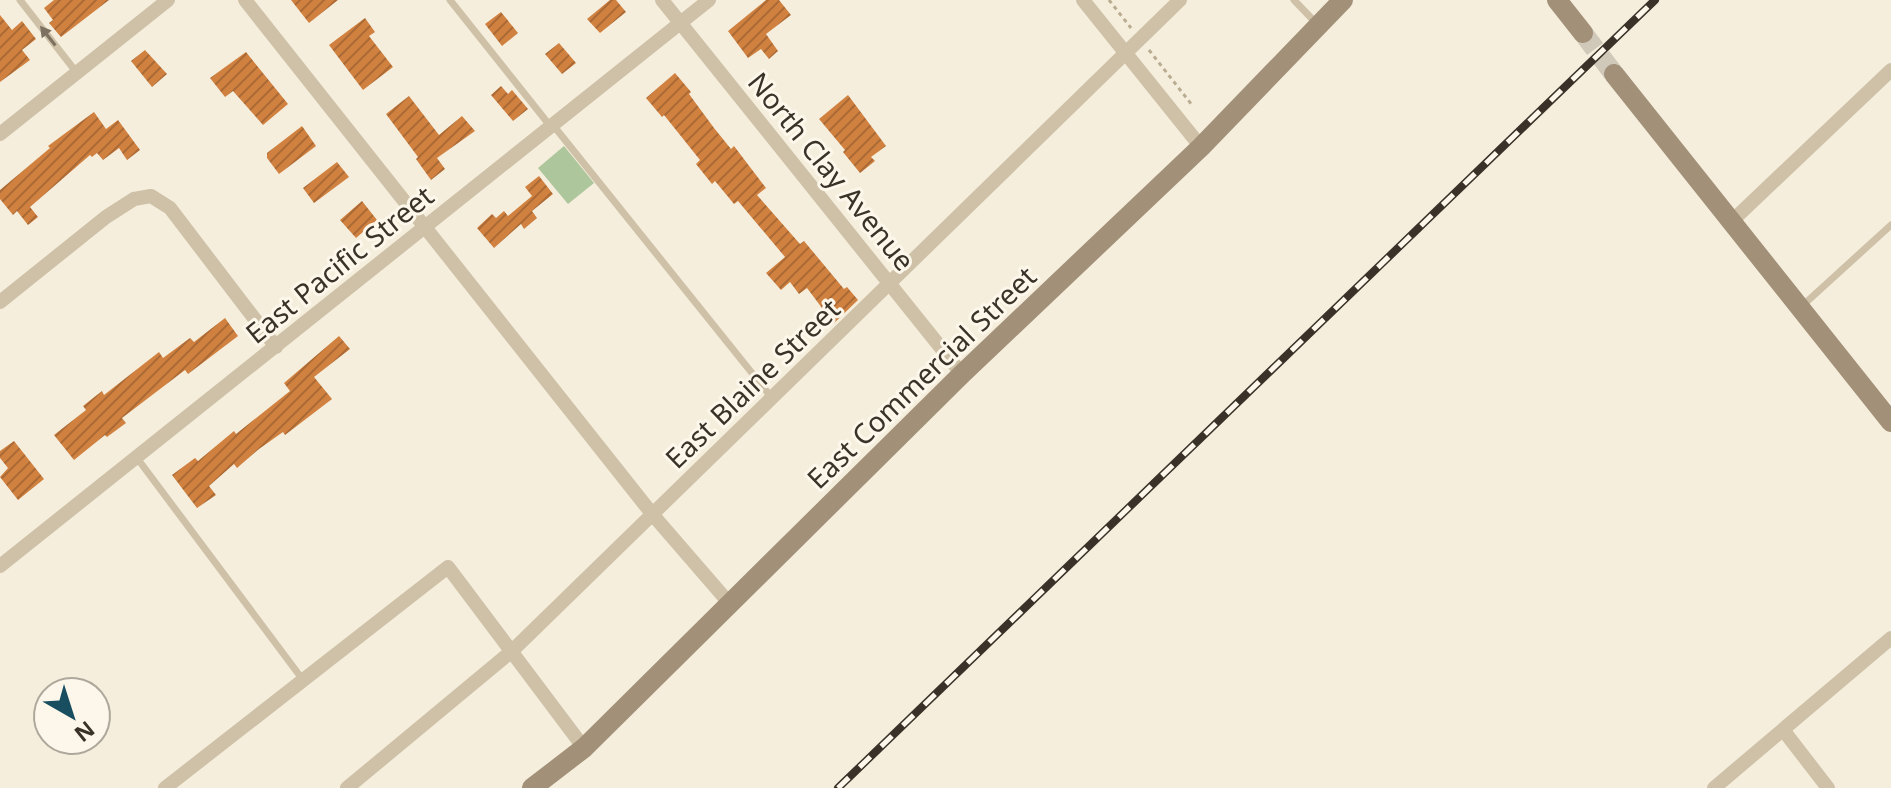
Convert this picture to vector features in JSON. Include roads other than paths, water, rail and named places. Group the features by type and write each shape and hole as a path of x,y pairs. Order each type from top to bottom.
{"street":[{"path":"0,134 168,0"},
{"path":"245,0 653,515 730,604"},
{"name":"North Clay Avenue","path":"662,0 962,374"},
{"name":"East Pacific Street","path":"0,566 709,0"},
{"path":"1083,0 1201,147"},
{"name":"East Blaine Street","path":"347,788 512,651 1180,0"},
{"name":"East Commercial Street","path":"532,788 584,748 962,374 1201,147 1343,0"},
{"path":"1557,0 1583,33"},
{"path":"1731,222 1891,70"},
{"path":"1614,74 1891,422"},
{"path":"0,302 106,217 134,199 151,196 170,208 276,347"},
{"path":"165,788 448,567 584,748"},
{"path":"1714,788 1891,638"},
{"path":"1784,731 1828,788"}],"lane":[{"path":"20,0 77,73"},
{"path":"450,0 773,399"},
{"path":"1294,0 1319,26"},
{"path":"1800,308 1891,225"},
{"path":"137,458 303,680"}],"tunnel":[{"path":"1583,33 1614,74"}],"railway":[{"path":"838,788 1655,0"}]}
